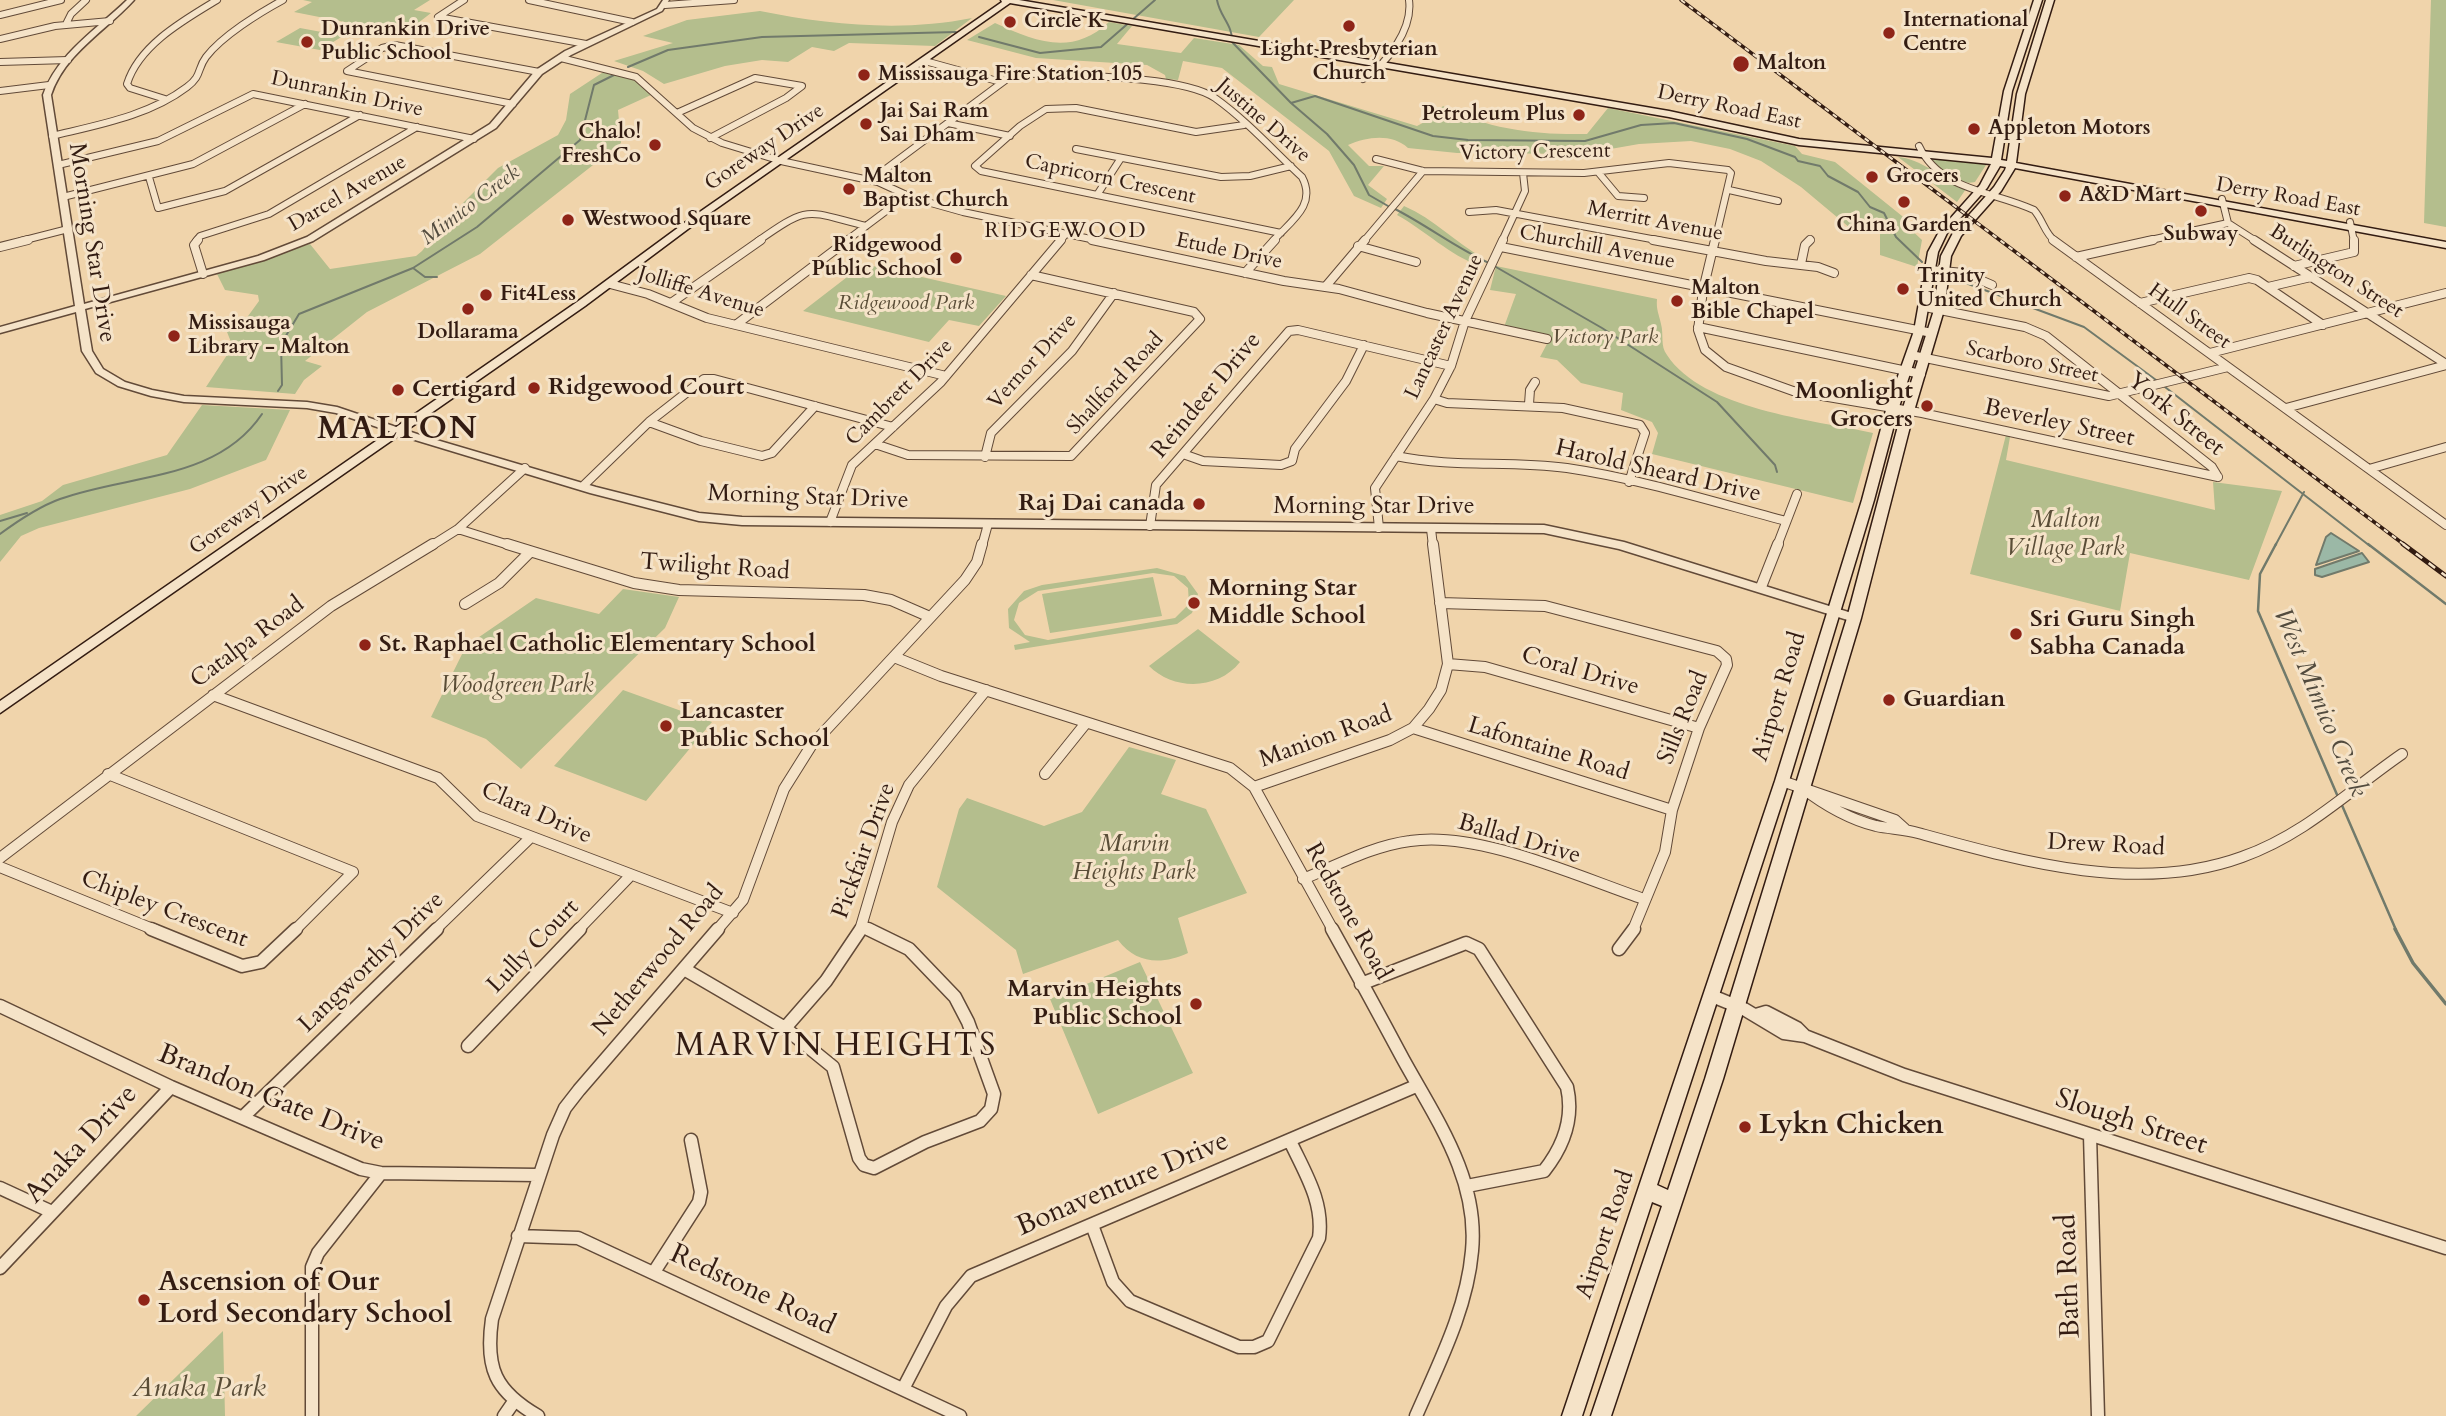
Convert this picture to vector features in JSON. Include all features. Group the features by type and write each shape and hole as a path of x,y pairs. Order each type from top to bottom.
{"main road":[{"name":"Derry Road East","path":"1035,0 1089,13"},
{"name":"Airport Road","path":"1572,1416 1649,1191 1782,781 1868,500 1904,370 1919,331 1930,270 1940,236 1980,190 1996,159 2011,83 2038,0"},
{"name":"Airport Road","path":"1601,1416 1731,1025 1734,1004 1854,618 1908,411 1939,310 1946,256 1957,234 2005,180 2012,162 2021,94 2050,0"},
{"name":"Derry Road East","path":"1012,1 1221,36 1382,59"},
{"name":"Goreway Drive","path":"0,708 1012,1"},
{"name":"Derry Road East","path":"1242,39 1382,59 1810,144 1920,150 1996,159"},
{"path":"1954,149 1990,148 1994,144 1996,132 2001,131"},
{"path":"2016,133 2016,153 2064,169"},
{"name":"Derry Road East","path":"1920,150 1954,149 2223,202"},
{"name":"Derry Road East","path":"2012,162 2052,173 2350,225 2446,245"},
{"path":"2005,180 2022,172 2052,173"},
{"name":"Derry Road East","path":"2350,225 2446,238"},
{"path":"1868,500 1886,502"},
{"path":"1853,548 1872,554"},
{"path":"1649,1191 1674,1202"}],"street":[{"path":"0,15 61,0"},
{"path":"66,24 71,14 86,0"},
{"path":"0,91 49,85 68,60 131,0"},
{"path":"165,99 130,88 127,84 129,71 143,55 217,0"},
{"path":"52,136 129,117 165,99 197,80 207,55 259,13 283,0"},
{"path":"464,0 438,17 586,44"},
{"path":"529,0 632,22"},
{"path":"666,2 734,0"},
{"path":"1363,79 1382,59 1389,57 1411,14 1409,0"},
{"name":"Darcel Avenue","path":"0,330 282,251 310,239 494,126 539,72 666,2"},
{"path":"0,38 66,24 110,21"},
{"path":"513,104 347,71 383,48 395,45 539,72"},
{"name":"Etude Drive","path":"561,58 629,74 646,84 677,113 710,138 781,161 871,180 906,196 1065,235 1245,273 1326,286 1547,339"},
{"path":"0,62 68,60"},
{"path":"926,61 1001,82"},
{"name":"Justine Drive","path":"1001,82 1021,72 1179,84 1208,93 1291,166 1306,184 1309,198 1245,273"},
{"path":"677,113 755,78 802,86 786,99 710,138"},
{"path":"871,180 1001,82"},
{"name":"Morning Star Drive","path":"49,85 47,101 52,136 91,363 100,373 124,387 154,395 338,409 398,431 699,517 830,522 1150,526 1431,529 1515,527 1572,534 1761,587 1854,618"},
{"name":"Dunrankin Drive","path":"58,165 158,141 246,96 260,94 474,139"},
{"path":"63,197 149,177 200,161 306,104"},
{"name":"Capricorn Crescent","path":"1244,125 1217,132 1195,132 1087,111 1050,108 1010,136 976,165 976,169 1281,233"},
{"path":"149,177 158,208 215,195 360,115"},
{"path":"948,123 1010,136"},
{"path":"203,274 194,245 200,236 269,214 417,127"},
{"path":"1076,149 1231,177 1291,166"},
{"name":"Hull Street","path":"1920,150 1936,172 2034,210 2042,219 2048,236 2446,525"},
{"path":"1097,195 1121,158"},
{"name":"Victory Crescent","path":"1376,159 1423,172 1598,173 1658,163 1690,163 1728,170 1731,173 1729,190"},
{"path":"1326,286 1423,172"},
{"name":"Lancaster Avenue","path":"1379,528 1375,488 1434,399 1451,366 1465,321 1525,191 1523,173"},
{"path":"1598,173 1618,196 1644,198"},
{"path":"1778,201 1729,190 1704,287 1698,340 1710,357 1742,376 1892,410"},
{"path":"737,324 906,196"},
{"path":"2076,257 2228,223 2223,202"},
{"name":"Merritt Avenue","path":"1469,212 1486,209 1766,261 1801,264 1834,273"},
{"path":"671,303 797,214 809,212 866,226"},
{"name":"Burlington Street","path":"2228,223 2446,365"},
{"path":"2294,266 2354,251 2350,225"},
{"path":"0,247 68,229"},
{"name":"Cambrett Drive","path":"830,522 847,471 946,376 1065,235"},
{"path":"1801,264 1805,245 1810,240"},
{"path":"1358,246 1416,262"},
{"name":"Churchill Avenue","path":"1501,247 1932,334"},
{"path":"1930,270 1964,273 1992,285"},
{"name":"Shallford Road","path":"875,444 908,455 1064,458 1077,453 1200,319 1195,312 1031,275"},
{"path":"2268,287 2311,277"},
{"path":"2140,303 2245,278 2257,280 2323,325"},
{"name":"Jolliffe Avenue","path":"610,284 671,303 707,318 946,376"},
{"name":"Vernor Drive","path":"985,457 991,433 1072,351 1114,293"},
{"path":"2210,354 2446,293"},
{"path":"1925,307 1939,310"},
{"name":"York Street","path":"1939,310 2039,332 2212,467 2218,477"},
{"path":"1698,327 1920,374"},
{"name":"Reindeer Drive","path":"1150,526 1154,489 1286,333 1298,330 1451,366"},
{"path":"1183,454 1211,462 1282,465 1292,461 1295,449 1346,381 1364,345"},
{"name":"Scarboro Street","path":"1911,355 2105,396 2120,395 2228,366"},
{"path":"2286,408 2446,365"},
{"path":"584,485 649,422 699,380 708,379 892,426"},
{"path":"1529,404 1530,390 1535,382"},
{"path":"1434,399 1447,403 1529,404 1588,412 1640,425 1645,433 1629,482"},
{"path":"649,422 701,441 762,456 772,453 815,405"},
{"name":"Beverley Street","path":"1892,410 1908,411 2218,477"},
{"path":"2369,469 2446,447"},
{"name":"Harold Sheard Drive","path":"1396,456 1422,462 1557,467 1786,521"},
{"name":"Catalpa Road","path":"0,858 331,606 458,529 525,468"},
{"path":"1761,587 1797,494"},
{"name":"Netherwood Road","path":"538,1416 513,1403 492,1373 489,1348 492,1319 518,1236 538,1175 565,1108 733,913 750,886 792,773 811,746 977,562 988,524"},
{"name":"Twilight Road","path":"458,529 634,583 679,590 864,595 891,600 930,617"},
{"name":"Manion Road","path":"1254,787 1376,745 1413,728 1441,690 1448,664 1431,529"},
{"path":"465,604 499,583 530,552"},
{"name":"Sills Road","path":"1440,603 1545,606 1723,654 1727,665 1699,728 1672,810 1665,852 1632,933 1619,949"},
{"name":"Redstone Road","path":"894,657 986,690 1230,768 1254,787 1449,1142 1467,1186 1473,1237 1468,1290 1419,1415"},
{"name":"Coral Drive","path":"1448,664 1485,667 1699,728"},
{"name":"Pickfair Drive","path":"785,1028 826,981 863,926 899,803 919,772 986,690"},
{"name":"Clara Drive","path":"213,695 438,778 477,816 733,913"},
{"path":"1045,774 1086,723"},
{"name":"Lafontaine Road","path":"1413,728 1440,739 1672,810"},
{"name":"Drew Road","path":"1782,781 1801,787 1819,803 1889,830 1905,829 2001,857 2067,870 2145,874 2201,869 2248,856 2290,837 2402,754"},
{"name":"Chipley Crescent","path":"0,867 242,966 261,962 350,878 353,872 108,774"},
{"name":"Langworthy Drive","path":"243,1117 530,838"},
{"name":"Ballad Drive","path":"1303,879 1394,844 1433,838 1476,845 1644,899"},
{"name":"Lully Court","path":"468,1046 631,876"},
{"path":"684,969 785,1028 833,1067 856,1150 864,1165 874,1168 885,1165 925,1142 980,1121 988,1114 994,1094 968,1022 955,996 909,949 863,926"},
{"path":"1361,984 1460,944 1479,949 1567,1087 1572,1112 1553,1162 1544,1171 1467,1186"},
{"name":"Slough Street","path":"1712,996 1756,1015 1764,1023 1795,1038 1804,1036 1904,1075 2446,1248"},
{"name":"Brandon Gate Drive","path":"0,1006 171,1087 361,1169 381,1173 538,1175"},
{"name":"Bonaventure Drive","path":"903,1389 946,1306 971,1276 1416,1086"},
{"name":"Anaka Drive","path":"0,1268 171,1087"},
{"name":"Bath Road","path":"2090,1135 2098,1416"},
{"path":"653,1272 699,1202 701,1192 691,1140"},
{"path":"1092,1225 1113,1282 1130,1301 1239,1347 1250,1349 1261,1346 1268,1341 1319,1238 1321,1212 1290,1141"},
{"path":"312,1416 312,1267 318,1253 381,1173"},
{"path":"0,1188 52,1212"},
{"name":"Redstone Road","path":"518,1236 578,1238 960,1416"},
{"path":"504,1416 513,1403"}],"green space":[{"path":"303,0 430,0 414,10 431,13 409,30 380,29 294,12 312,2"},
{"path":"1053,0 1294,0 1259,37"},
{"path":"2431,0 2446,0 2446,227 2424,223"},
{"path":"760,11 839,23 893,26 972,18 935,46 849,43 834,51 812,47 788,62 762,60 725,66 664,84 643,71 614,61 673,43 643,36 687,20"},
{"path":"1109,22 1132,26 1117,44 1181,53 1194,38 1239,45 1263,66 1272,67 1279,84 1417,126 1430,119 1443,106 1496,126 1550,133 1587,134 1608,108 1795,146 1802,154 1835,162 1907,220 1905,224 1922,240 1917,267 1880,255 1880,234 1850,228 1801,187 1761,161 1730,149 1691,141 1639,144 1582,154 1457,153 1408,148 1387,138 1363,140 1348,145 1369,166 1384,166 1368,185 1387,199 1381,208 1354,196 1329,151 1222,68 1183,61 1178,80 1166,79 1165,75 1147,65 1036,58 967,40 995,23 1039,40 1067,42 1095,33"},
{"path":"300,28 343,36 320,50 276,42"},
{"path":"608,69 637,81 651,95 618,110 621,143 480,254 367,312 305,361 322,366 304,380 295,394 206,387 227,355 224,353 229,350 231,342 227,332 243,323 259,301 258,295 225,290 217,274 310,244 330,269 416,256 450,216 498,168 558,135 566,120 570,94"},
{"path":"1898,157 1923,165 1966,189 1957,202"},
{"path":"1930,159 1986,165 1975,182 1968,183 1944,173"},
{"path":"1404,206 1425,217 1483,258 1480,266 1458,256 1397,215"},
{"name":"Ridgewood Park","path":"864,264 1006,296 979,326 949,320 929,342 803,311"},
{"name":"Victory Park","path":"1496,266 1657,299 1665,352 1683,373 1706,388 1761,409 1873,433 1853,503 1652,454 1658,433 1652,422 1621,410 1623,393 1581,383 1557,360 1540,357 1549,340 1504,327 1516,294 1490,290"},
{"path":"202,405 290,410 266,460 190,489 39,528 21,536 0,562 0,515 42,501 63,485 167,455"},
{"name":"Malton Village Park","path":"2006,435 2010,437 2006,460 2215,510 2213,482 2282,491 2249,580 2130,553 2120,611 1970,574"},
{"path":"1157,568 1185,576 1198,594 1192,613 1177,624 1015,650 1014,645 1030,642 1009,628 1008,609 1024,591 1042,585","holes":["1153,573 1174,576 1188,588 1189,604 1175,618 1048,640 1025,635 1014,620 1019,603 1038,591"]},
{"path":"1153,577 1162,616 1050,633 1042,594"},
{"name":"Woodgreen Park","path":"623,589 679,597 665,628 521,769 486,739 431,717 466,646 536,598 599,614"},
{"path":"1198,629 1240,662 1231,671 1220,678 1196,684 1171,680 1149,666"},
{"path":"623,690 712,722 646,801 554,766"},
{"name":"Marvin Heights Park","path":"1129,747 1176,760 1161,794 1206,809 1247,893 1178,918 1188,953 1178,957 1159,960 1141,958 1118,940 1023,974 1016,950 937,887 959,809 967,798 1044,826 1082,812"},
{"path":"1140,962 1193,1073 1098,1114 1050,999"},
{"name":"Anaka Park","path":"223,1331 225,1416 136,1416"}],"shaded area":[{"path":"2331,533 2359,551 2316,565 2326,537"},
{"path":"2362,553 2369,562 2322,577 2315,575 2315,569"}],"waterway":[{"name":"Mimico Creek","path":"979,37 1040,53 1101,47 1155,0"},
{"name":"West Mimico Creek","path":"1217,0 1232,42 1291,103"},
{"name":"Mimico Creek","path":"628,67 668,50 762,37 956,32"},
{"name":"Mimico Creek","path":"413,268 477,227 580,140 594,85 614,75"},
{"name":"West Mimico Creek","path":"1291,103 1315,96 1433,136 1468,140 1585,141 1641,125 1674,123 1747,139 1795,157 1798,161 1820,166 1828,176 1858,192 1870,207 1884,213 1896,237 1922,262"},
{"path":"1291,103 1327,134 1354,165 1369,195 1388,206"},
{"path":"1395,209 1489,263"},
{"path":"1496,267 1602,328 1717,402 1775,465 1777,472"},
{"name":"Mimico Creek","path":"278,391 282,385 281,344 299,314 413,268"},
{"path":"413,268 425,277 437,277"},
{"name":"West Mimico Creek","path":"1963,282 2084,327 2156,380"},
{"name":"West Mimico Creek","path":"2165,387 2303,494"},
{"name":"Mimico Creek","path":"0,534 29,514 60,499 197,464 221,452 243,436 262,414"},
{"name":"West Mimico Creek","path":"2275,546 2303,494"},
{"path":"2303,494 2370,546"},
{"path":"0,521 27,513"},
{"name":"West Mimico Creek","path":"2276,544 2260,574 2258,611 2338,797"},
{"path":"2368,544 2446,604"},
{"name":"West Mimico Creek","path":"2341,803 2396,930"},
{"name":"West Mimico Creek","path":"2395,929 2413,963 2446,1004"}],"railway":[{"path":"1681,0 2406,546"},
{"path":"2403,544 2446,576"}],"place":[{"name":"Circle K","path":"1010,22"},
{"name":"Light Presbyterian Church","path":"1349,26"},
{"name":"International Centre","path":"1889,33"},
{"name":"Dunrankin Drive Public School","path":"307,42"},
{"name":"Malton","path":"1741,64"},
{"name":"Mississauga Fire Station 105","path":"864,75"},
{"name":"Petroleum Plus","path":"1579,115"},
{"name":"Jai Sai Ram Sai Dham","path":"866,124"},
{"name":"Appleton Motors","path":"1974,129"},
{"name":"Chalo! FreshCo","path":"655,145"},
{"name":"Grocers","path":"1872,177"},
{"name":"Malton Baptist Church","path":"849,189"},
{"name":"A&D Mart","path":"2065,196"},
{"name":"China Garden","path":"1904,202"},
{"name":"Subway","path":"2201,211"},
{"name":"Westwood Square","path":"568,220"},
{"name":"Ridgewood Public School","path":"956,258"},
{"name":"Trinity United Church","path":"1903,289"},
{"name":"Fit4Less","path":"486,295"},
{"name":"Malton Bible Chapel","path":"1677,301"},
{"name":"Dollarama","path":"468,309"},
{"name":"Missisauga Library - Malton","path":"174,336"},
{"name":"Ridgewood Court","path":"534,388"},
{"name":"Certigard","path":"398,390"},
{"name":"Moonlight Grocers","path":"1927,406"},
{"name":"Raj Dai canada","path":"1199,504"},
{"name":"Morning Star Middle School","path":"1194,603"},
{"name":"Sri Guru Singh Sabha Canada","path":"2016,634"},
{"name":"St. Raphael Catholic Elementary School","path":"365,645"},
{"name":"Guardian","path":"1889,700"},
{"name":"Lancaster Public School","path":"666,726"},
{"name":"Marvin Heights Public School","path":"1196,1004"},
{"name":"Lykn Chicken","path":"1745,1127"},
{"name":"Ascension of Our Lord Secondary School","path":"144,1300"}],"district":[{"name":"RIDGEWOOD","path":"1066,232"},
{"name":"MALTON","path":"398,431"},
{"name":"MARVIN HEIGHTS","path":"836,1048"}]}
